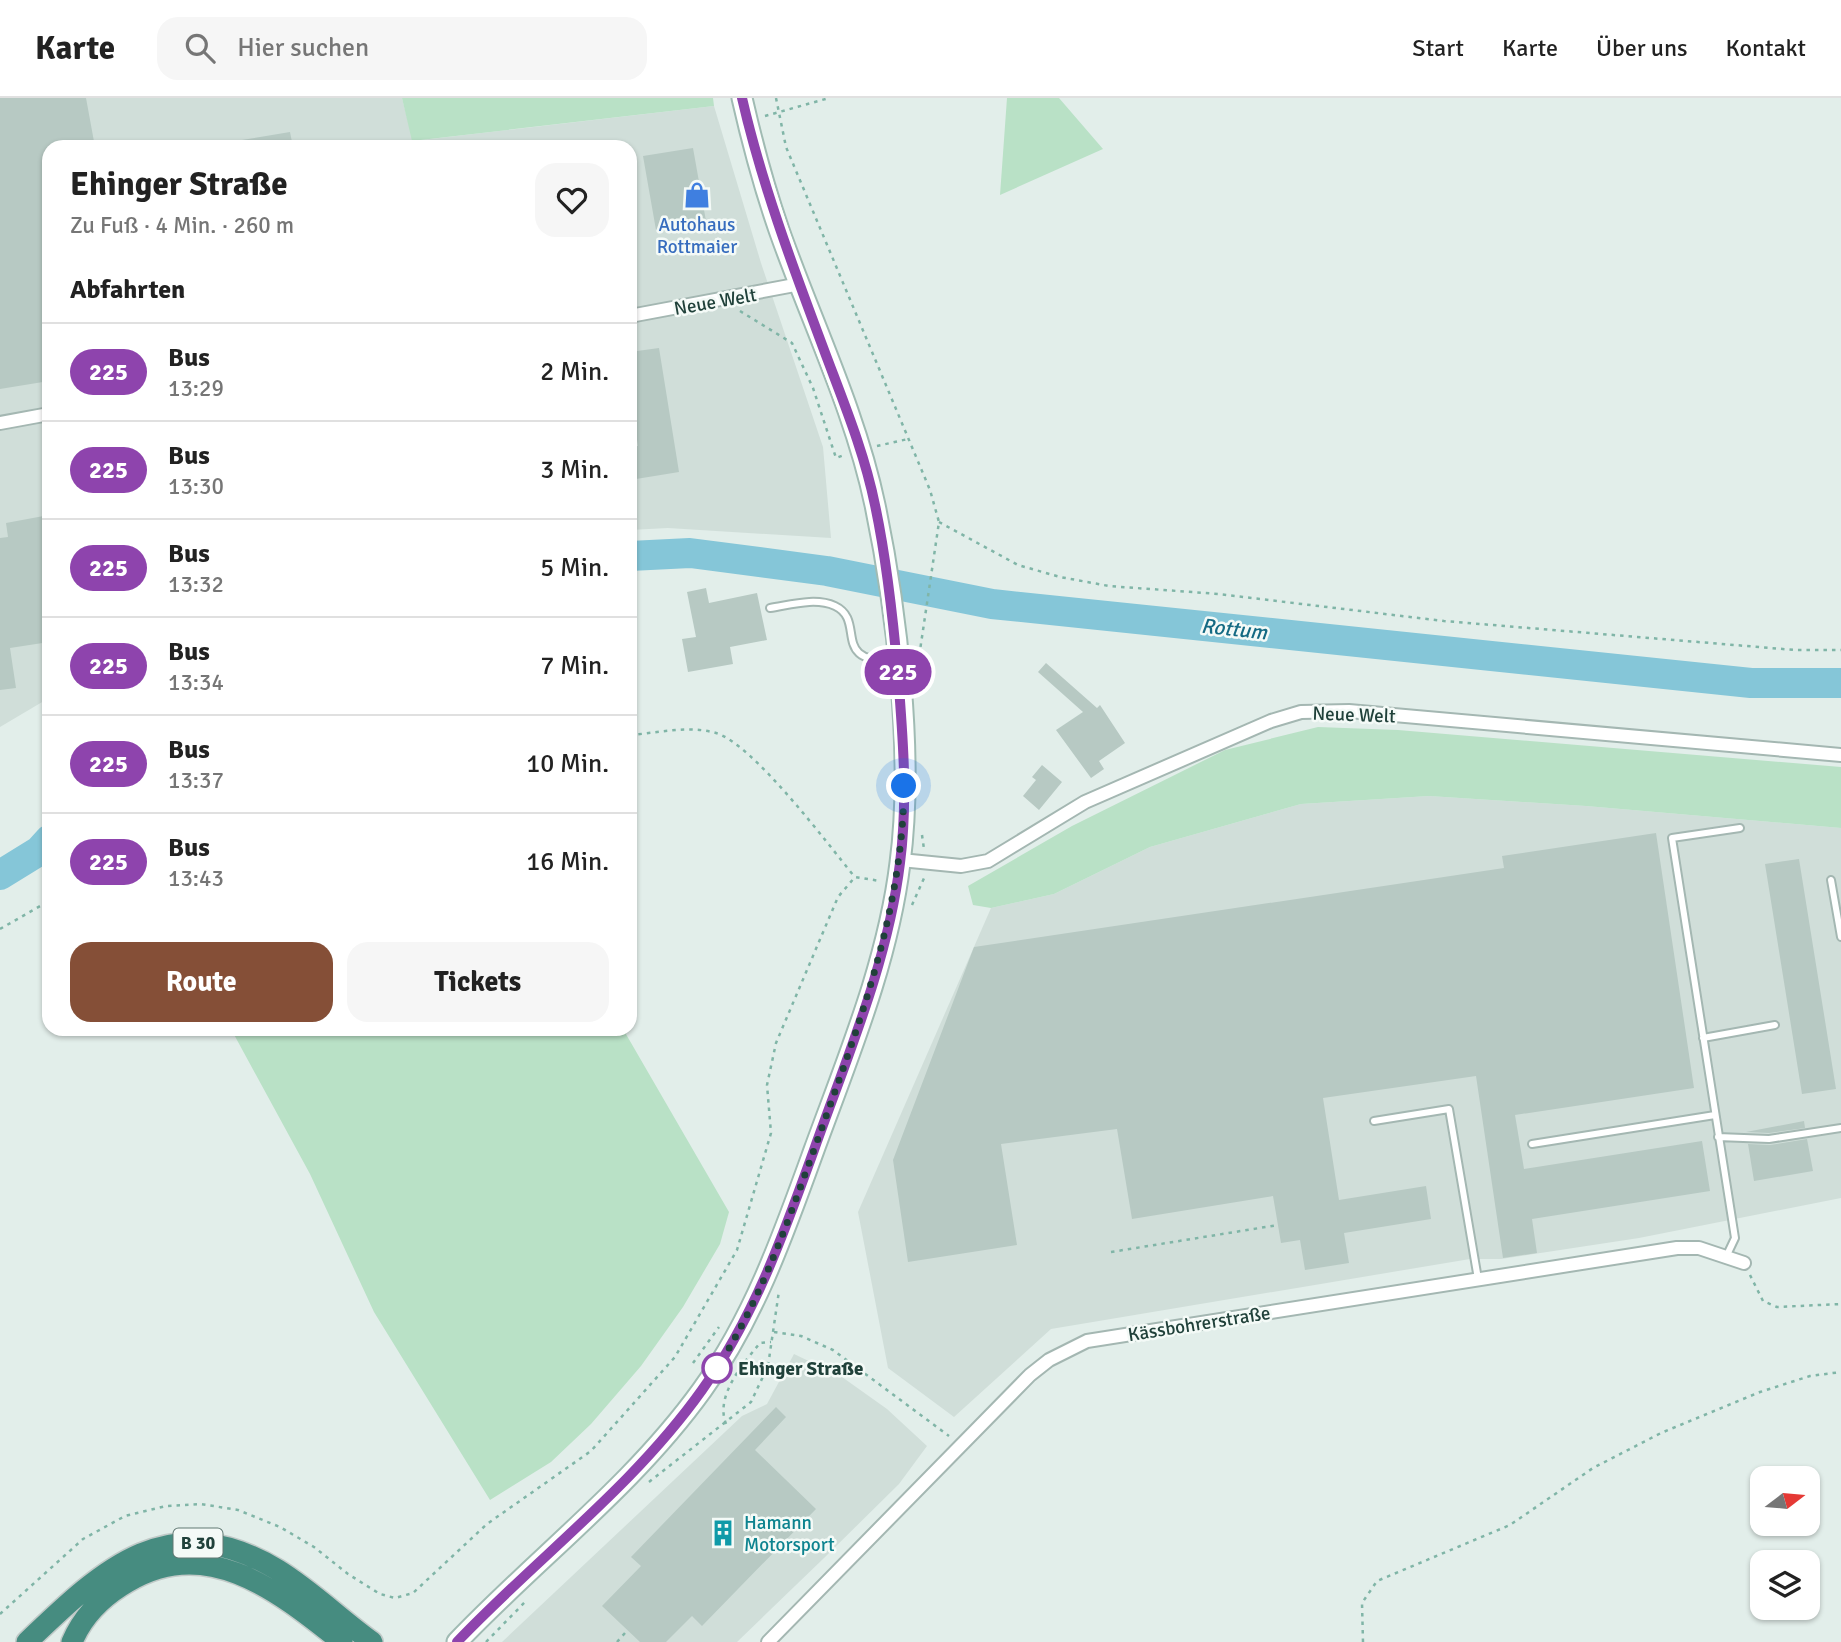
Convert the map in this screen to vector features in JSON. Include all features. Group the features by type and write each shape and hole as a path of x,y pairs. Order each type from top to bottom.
{"highway":[{"name":"B 30","path":"27,1642 75,1596 120,1562 166,1545 197,1543 249,1554 278,1570 372,1642"},
{"path":"72,1642 83,1620 113,1591 148,1572 189,1564 228,1570 255,1580 289,1599 342,1642"}],"main road":[{"path":"457,1642 631,1476 668,1434 723,1359 771,1263 797,1195 860,1023 897,884 901,860 904,748 893,620 884,553 862,450 770,202 742,98"}],"street":[{"name":"Neue Welt","path":"637,315 800,284"},
{"path":"0,423 42,415"},
{"name":"Neue Welt","path":"901,860 977,865 1085,802 1271,721 1301,712 1349,711 1841,755"},
{"name":"Kässbohrerstraße","path":"768,1642 1030,1375 1049,1360 1087,1341 1677,1248 1699,1248 1744,1263"}],"lane":[{"path":"770,608 809,601 834,606 846,619 855,649 862,658 873,662 897,660"},
{"path":"1726,1257 1735,1238 1672,838 1740,828"},
{"path":"1831,880 1841,936"},
{"path":"1703,1038 1775,1025"},
{"path":"1374,1121 1450,1109 1478,1279"},
{"path":"1532,1143 1715,1115"},
{"path":"1718,1137 1769,1139 1841,1128"}],"path":[{"path":"776,98 786,147 930,490 940,523 923,614"},
{"path":"779,111 829,98"},
{"path":"737,297 740,313 792,343 813,388 836,457 908,439"},
{"path":"940,523 1018,565 1060,577 1109,586 1218,594 1458,622 1795,650 1841,650"},
{"path":"637,734 686,730 718,733 748,753 855,877 897,884"},
{"path":"0,1614 83,1539 125,1516 166,1506 190,1504 238,1510 280,1527 380,1594 395,1598 413,1593 487,1524 591,1451 675,1357 737,1250 771,1133 767,1085 776,1043 838,897 855,877"},
{"path":"0,929 42,905"},
{"path":"1111,1252 1278,1225"},
{"path":"1744,1263 1763,1301 1777,1307 1841,1304"},
{"path":"774,1332 801,1336 833,1350 960,1445"},
{"path":"726,1424 720,1411 722,1399 760,1343 772,1342"},
{"path":"1363,1642 1362,1603 1377,1581 1510,1525 1593,1468 1661,1433 1760,1392 1810,1376 1841,1372"},
{"path":"617,1642 625,1633"}],"shaded area":[{"path":"0,98 402,98 413,140 42,140 42,702 0,727"},
{"path":"714,106 761,263 823,447 831,538 668,528 637,530 637,140 422,140"},
{"path":"1429,796 1586,806 1841,828 1841,1198 1639,1238 1501,1259 1470,1259 1051,1329 954,1417 888,1368 858,1212 991,908 1054,894 1150,847 1301,804"},
{"name":"Hamann Motorsport","path":"794,1354 842,1377 887,1409 927,1446 899,1484 823,1559 737,1642 502,1642 742,1416 767,1404"}],"green space":[{"path":"402,98 713,98 714,106 412,140"},
{"path":"1007,98 1059,98 1103,149 1000,195"},
{"path":"1318,727 1398,730 1841,767 1841,828 1586,806 1429,796 1301,804 1150,847 1054,894 991,908 973,905 968,886 1072,826 1225,750"},
{"path":"235,1036 627,1036 729,1212 720,1244 683,1307 641,1366 591,1424 551,1462 490,1500 374,1312 310,1174"}],"building":[{"path":"0,98 86,98 94,140 42,140 42,382 0,389"},
{"path":"290,132 292,140 242,140"},
{"path":"693,148 706,221 656,230 643,156"},
{"path":"659,348 679,472 637,479 637,351"},
{"path":"42,516 42,643 10,648 16,688 0,690 0,538 8,537 6,523"},
{"path":"706,588 709,603 757,593 767,640 730,647 733,664 688,672 682,639 696,637 687,592"},
{"path":"1046,663 1097,708 1100,705 1125,743 1099,761 1104,769 1091,778 1056,730 1083,712 1038,672"},
{"path":"1042,765 1062,782 1039,810 1023,796 1036,780 1032,777"},
{"path":"1656,833 1694,1088 1515,1115 1524,1169 1702,1141 1710,1191 1532,1219 1537,1253 1503,1258 1476,1076 1323,1098 1339,1200 1426,1186 1431,1219 1344,1233 1349,1263 1305,1270 1300,1240 1281,1243 1273,1196 1132,1219 1117,1129 1001,1144 1017,1245 908,1262 893,1160 974,947 1504,868 1502,856"},
{"path":"1799,859 1836,1089 1802,1094 1765,864"},
{"path":"1804,1121 1805,1128 1769,1133 1746,1132"},
{"path":"1807,1139 1813,1171 1754,1181 1748,1144 1770,1145"},
{"name":"Hamann Motorsport","path":"776,1407 786,1417 755,1450 816,1509 702,1626 692,1616 666,1642 640,1642 602,1606 641,1566 631,1557"}],"waterway":[{"name":"Rottum","path":"637,556 690,553 827,571 992,604 1751,683 1841,683"},
{"name":"Rottum","path":"0,875 42,848"}],"bus line":[{"name":"225","path":"457,1642 631,1476 668,1434 723,1359 771,1263 797,1195 860,1023 884,942 897,884 904,805 904,748 893,620 875,504 862,450 778,229 742,98"}],"place":[{"name":"Autohaus Rottmaier","path":"697,195"},
{"name":"Ehinger Straße","path":"717,1368"},
{"name":"Hamann Motorsport","path":"723,1533"}],"route":[{"path":"717,1368 713,1374 741,1326 771,1263 860,1023 884,942 897,884 901,860 904,786"}]}
